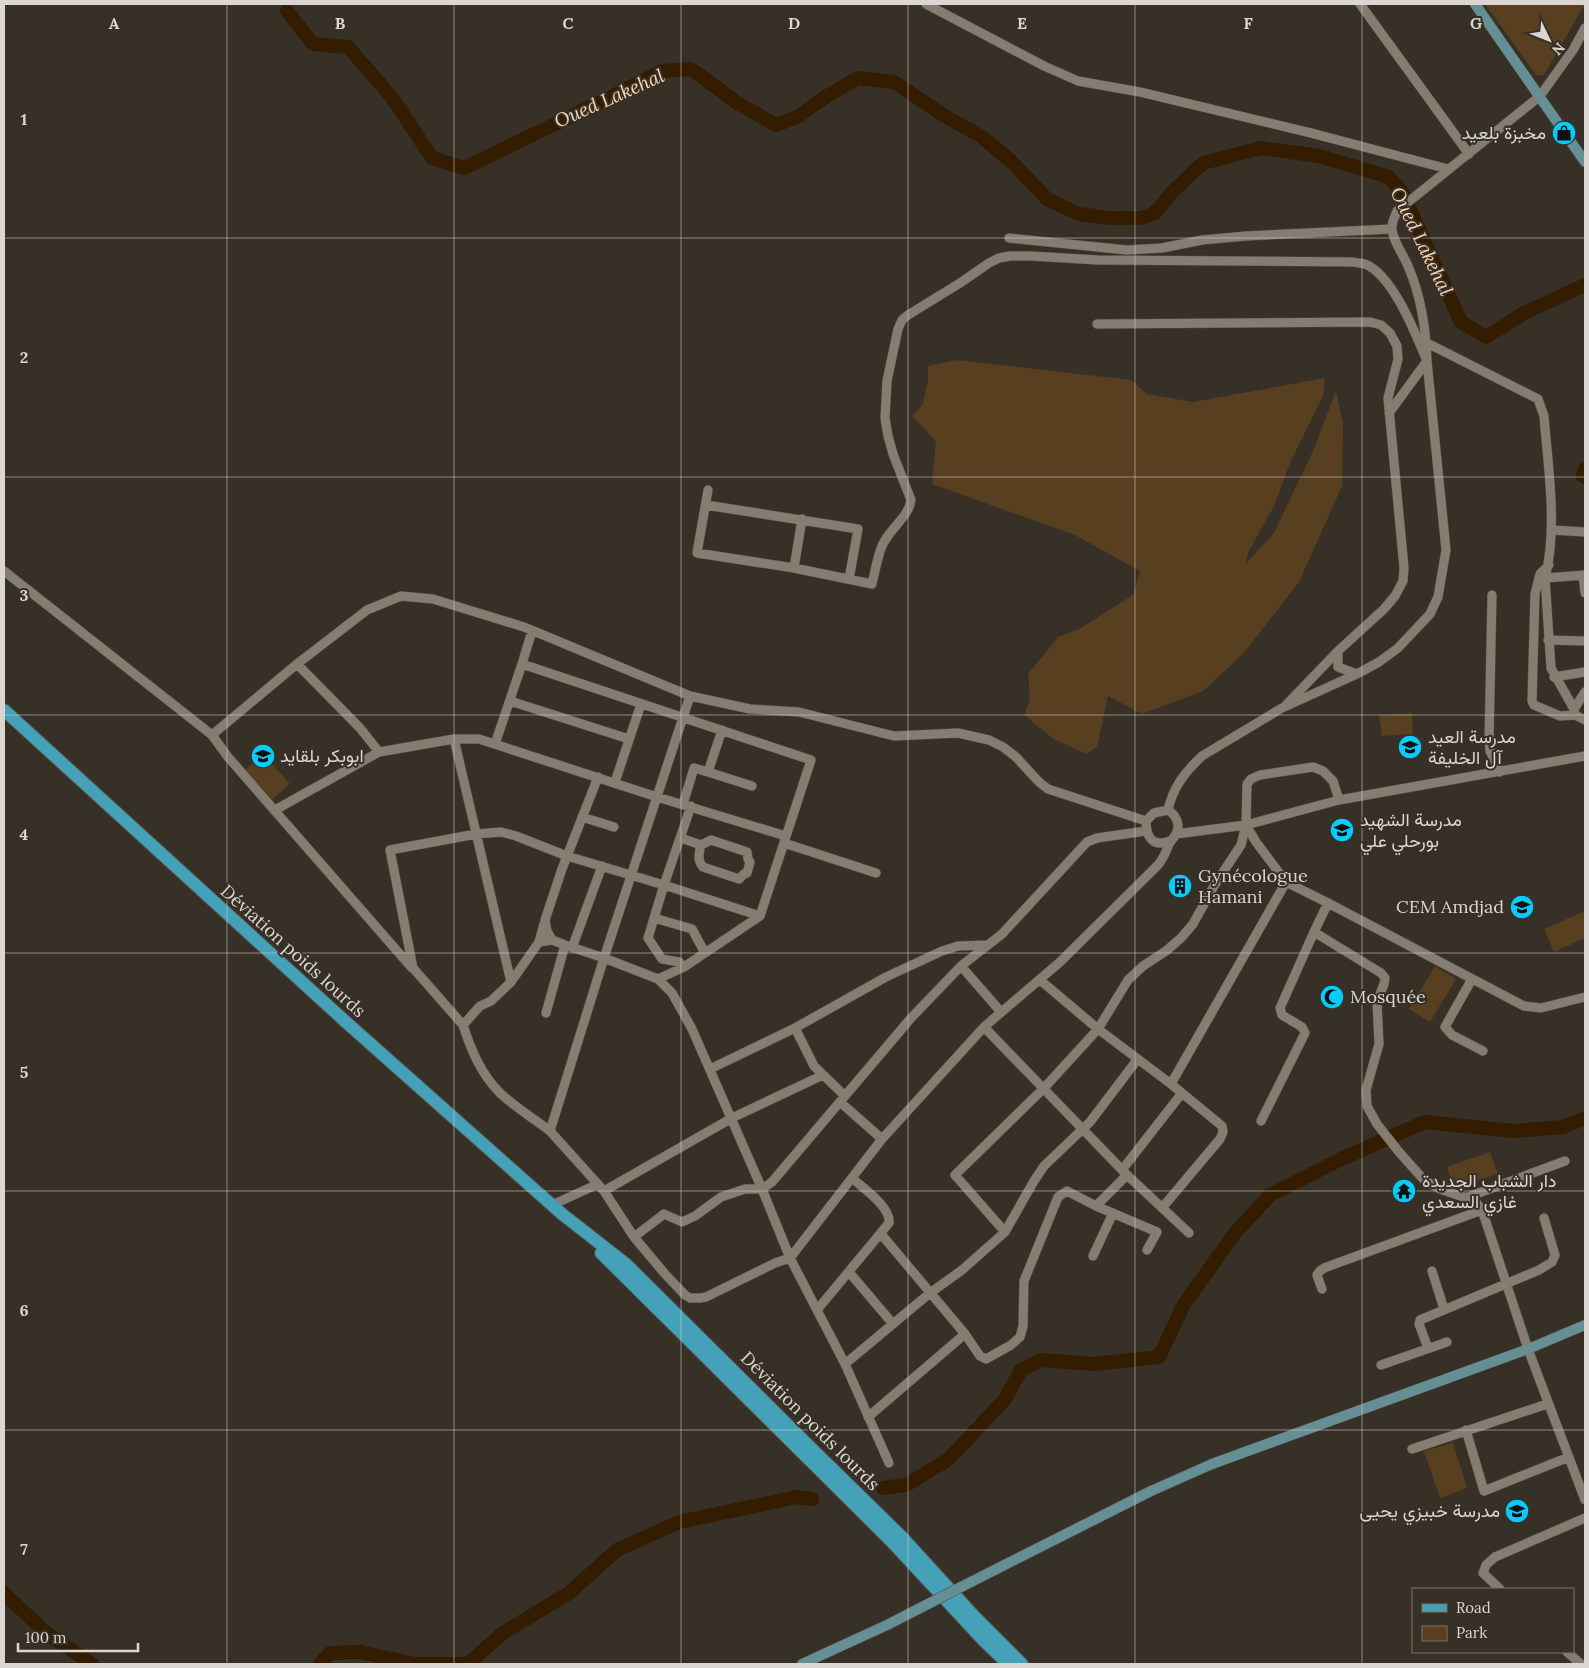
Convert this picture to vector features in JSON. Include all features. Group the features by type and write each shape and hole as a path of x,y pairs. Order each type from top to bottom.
{"main road":[{"path":"1475,4 1585,162"},
{"name":"Déviation poids lourds","path":"4,710 325,1004 562,1214 891,1541 983,1640 1008,1664"},
{"name":"Déviation poids lourds","path":"562,1214 626,1264 902,1537 974,1616 1022,1664"},
{"path":"802,1664 887,1626 1151,1491 1212,1464 1528,1350 1585,1324"}],"street":[{"path":"926,4 1078,82 1140,92 1312,133 1448,169"},
{"path":"1360,4 1469,154"},
{"path":"1168,810 1174,790 1192,765 1202,756 1282,708 1379,662 1398,648 1430,614 1438,597 1446,550 1427,361 1427,343 1423,314 1417,291 1408,266 1397,244 1392,229 1393,220 1398,212 1432,182 1540,96 1573,50 1585,28"},
{"path":"1009,238 1127,250 1162,248 1202,240 1246,236 1392,229"},
{"path":"708,490 698,553 794,568 872,584 882,546 910,506 911,500 888,436 885,418 887,381 899,324 920,307 999,258 1031,256 1098,260 1278,260 1365,264 1392,290 1411,324 1427,361"},
{"path":"1097,324 1370,322 1381,326 1390,333 1397,346 1398,359 1388,398 1404,568 1403,581 1395,596 1384,610 1338,652 1282,708"},
{"path":"1427,343 1538,399 1544,416 1552,530 1546,578 1551,668 1554,677 1574,712 1585,720"},
{"path":"1389,413 1427,361"},
{"path":"706,505 858,529 849,579"},
{"path":"794,568 802,519"},
{"path":"1552,530 1585,532"},
{"path":"1549,565 1540,574 1535,594 1532,702 1534,705 1560,716 1574,712 1585,692"},
{"path":"4,571 212,735 228,757 463,1025 470,1046 487,1077 500,1093 550,1131 601,1188 634,1237 665,1274 690,1298 706,1297 775,1263 790,1258 882,1139 984,1027 1040,980 1158,865 1166,854 1178,825 1176,817 1168,810"},
{"path":"1546,578 1584,575 1585,593"},
{"path":"1492,595 1489,741 1490,751 1500,772"},
{"path":"212,735 297,664 367,610 401,596 433,599 532,631 690,696 750,710 799,712 894,736 958,733 989,740 1003,747 1016,757 1048,789 1146,821"},
{"path":"495,744 532,631"},
{"path":"1548,640 1585,641"},
{"path":"1338,652 1338,667 1357,674"},
{"path":"297,664 360,728 379,752"},
{"path":"522,664 811,760 760,916 684,967 658,979"},
{"path":"1554,677 1585,672"},
{"path":"550,1131 604,958 690,696"},
{"path":"510,700 629,739"},
{"path":"615,782 641,704"},
{"path":"708,772 722,730"},
{"path":"275,810 379,752 454,739 479,739 687,805 876,873"},
{"path":"454,739 511,982"},
{"path":"1168,810 1154,813 1146,821 1148,836 1156,842 1160,843 1173,838 1246,825 1339,800 1585,756"},
{"path":"1005,1232 955,1176 1044,1088 1098,1029 1128,980 1143,966 1176,943 1193,924 1214,886 1241,844 1246,825 1247,784 1251,779 1260,775 1313,767 1323,771 1333,781 1339,800"},
{"path":"684,967 679,962 662,959 648,938 681,838 694,768 752,786"},
{"path":"463,1025 480,1006 491,1001 511,982 539,942 567,856 598,777"},
{"path":"582,817 614,827"},
{"path":"1246,825 1256,842 1286,882 1524,1006 1541,1008 1585,997"},
{"path":"634,1237 664,1214 682,1222 695,1216 721,1197 745,1189 762,1189 772,1182 911,1018 961,966 1002,934 1087,842 1097,838 1146,831"},
{"path":"413,968 390,850 476,834 501,832 516,836 567,856 760,916"},
{"path":"681,838 701,845 711,840 747,852 750,862 747,873 739,879 703,867 698,856 701,845"},
{"path":"546,1013 568,947 602,866"},
{"path":"1171,1084 1286,882"},
{"path":"1261,1121 1305,1033 1302,1027 1282,1015 1280,1008 1328,903"},
{"path":"654,918 692,929 705,953"},
{"path":"545,920 547,931 552,940"},
{"path":"1314,932 1381,973 1385,978 1377,1002 1379,1044 1366,1090 1367,1106 1377,1124 1424,1180 1440,1189 1474,1201 1482,1210 1505,1284 1547,1404 1585,1500"},
{"path":"539,942 552,940 604,958 658,979 672,993 692,1028 732,1118 790,1258 845,1364 889,1463"},
{"path":"710,1069 795,1028 886,977 942,951 958,946 987,945"},
{"path":"961,966 1001,1012"},
{"path":"1472,979 1445,1027 1452,1035 1483,1051"},
{"path":"1040,980 1098,1029 1171,1084 1222,1126 1223,1132 1220,1139 1162,1208"},
{"path":"984,1027 1125,1172 1189,1234"},
{"path":"795,1028 814,1066 882,1139"},
{"path":"845,1364 930,1293 962,1270 1005,1232 1044,1166 1083,1129 1137,1060"},
{"path":"552,1205 601,1188 732,1118 823,1075"},
{"path":"1096,1206 1125,1172 1182,1093"},
{"path":"1465,1198 1565,1162"},
{"path":"817,1310 889,1223 890,1217 885,1208 852,1178"},
{"path":"881,1234 965,1334 980,1356 986,1359 1011,1345 1020,1337 1023,1326 1024,1281 1058,1196 1068,1191 1096,1206 1157,1232 1147,1250"},
{"path":"1322,1289 1318,1275 1324,1268 1482,1210"},
{"path":"1093,1256 1113,1213"},
{"path":"1428,1348 1419,1324 1420,1320 1548,1266 1552,1262 1555,1255 1544,1218"},
{"path":"1432,1271 1444,1309"},
{"path":"849,1272 893,1324"},
{"path":"868,1417 965,1334"},
{"path":"1381,1365 1447,1342"},
{"path":"1412,1449 1547,1404"},
{"path":"1466,1430 1484,1491 1569,1457"},
{"path":"1499,1588 1483,1573 1486,1565 1495,1557 1585,1518"},
{"path":"1568,1653 1581,1664"}],"green space":[{"path":"1485,4 1585,4 1544,75 1536,75"},
{"path":"957,360 1131,380 1147,394 1193,402 1325,378 1323,396 1290,463 1274,506 1248,553 1246,563 1274,533 1313,451 1336,391 1343,424 1342,486 1299,582 1244,653 1203,691 1142,714 1108,696 1097,747 1086,754 1052,738 1024,715 1030,700 1028,674 1058,637 1079,629 1133,595 1140,571 1075,535 932,484 936,441 912,416 923,404 928,380 928,366"},
{"path":"1412,713 1413,734 1382,736 1379,715"},
{"path":"263,754 290,784 272,800 244,771"},
{"path":"1585,911 1585,938 1554,952 1544,929"},
{"path":"1435,966 1456,979 1430,1022 1409,1009"},
{"path":"1490,1152 1498,1174 1454,1188 1447,1167"},
{"path":"1453,1443 1467,1488 1440,1498 1424,1451"}],"waterway":[{"name":"Oued Lakehal","path":"287,11 313,44 348,47 391,96 432,158 464,168 662,71 691,69 736,102 776,125 797,117 827,96 858,78 894,82 943,115 982,137 1012,162 1047,199 1079,214 1108,218 1141,218 1155,213 1172,192 1203,163 1261,148 1319,156 1389,177 1402,192 1461,322 1486,337 1526,312 1585,285"},
{"name":"Oued Lakehal","path":"1585,469 1583,476 1585,477"},
{"path":"883,1488 906,1485 949,1459 1005,1399 1021,1370 1041,1360 1094,1364 1159,1357 1184,1304 1235,1233 1270,1195 1341,1159 1425,1122 1513,1131 1563,1127 1585,1118"},
{"path":"320,1664 330,1653 360,1652 415,1664 468,1664 503,1633 569,1593 617,1550 679,1522 797,1497 812,1499"},
{"path":"4,1593 45,1632 92,1664"}],"place":[{"name":"مخبزة بلعيد","path":"1564,133"},
{"name":"مدرسة العيد آل الخليفة","path":"1410,747"},
{"name":"ابوبكر بلقايد","path":"263,756"},
{"name":"مدرسة الشهيد بورحلي علي","path":"1342,830"},
{"name":"Gynécologue Hamani","path":"1180,886"},
{"name":"CEM Amdjad","path":"1522,907"},
{"name":"Mosquée","path":"1332,997"},
{"name":"دار الشباب الجديدة غازي السعدي","path":"1404,1191"},
{"name":"مدرسة خبيزي يحيى","path":"1517,1511"}]}
